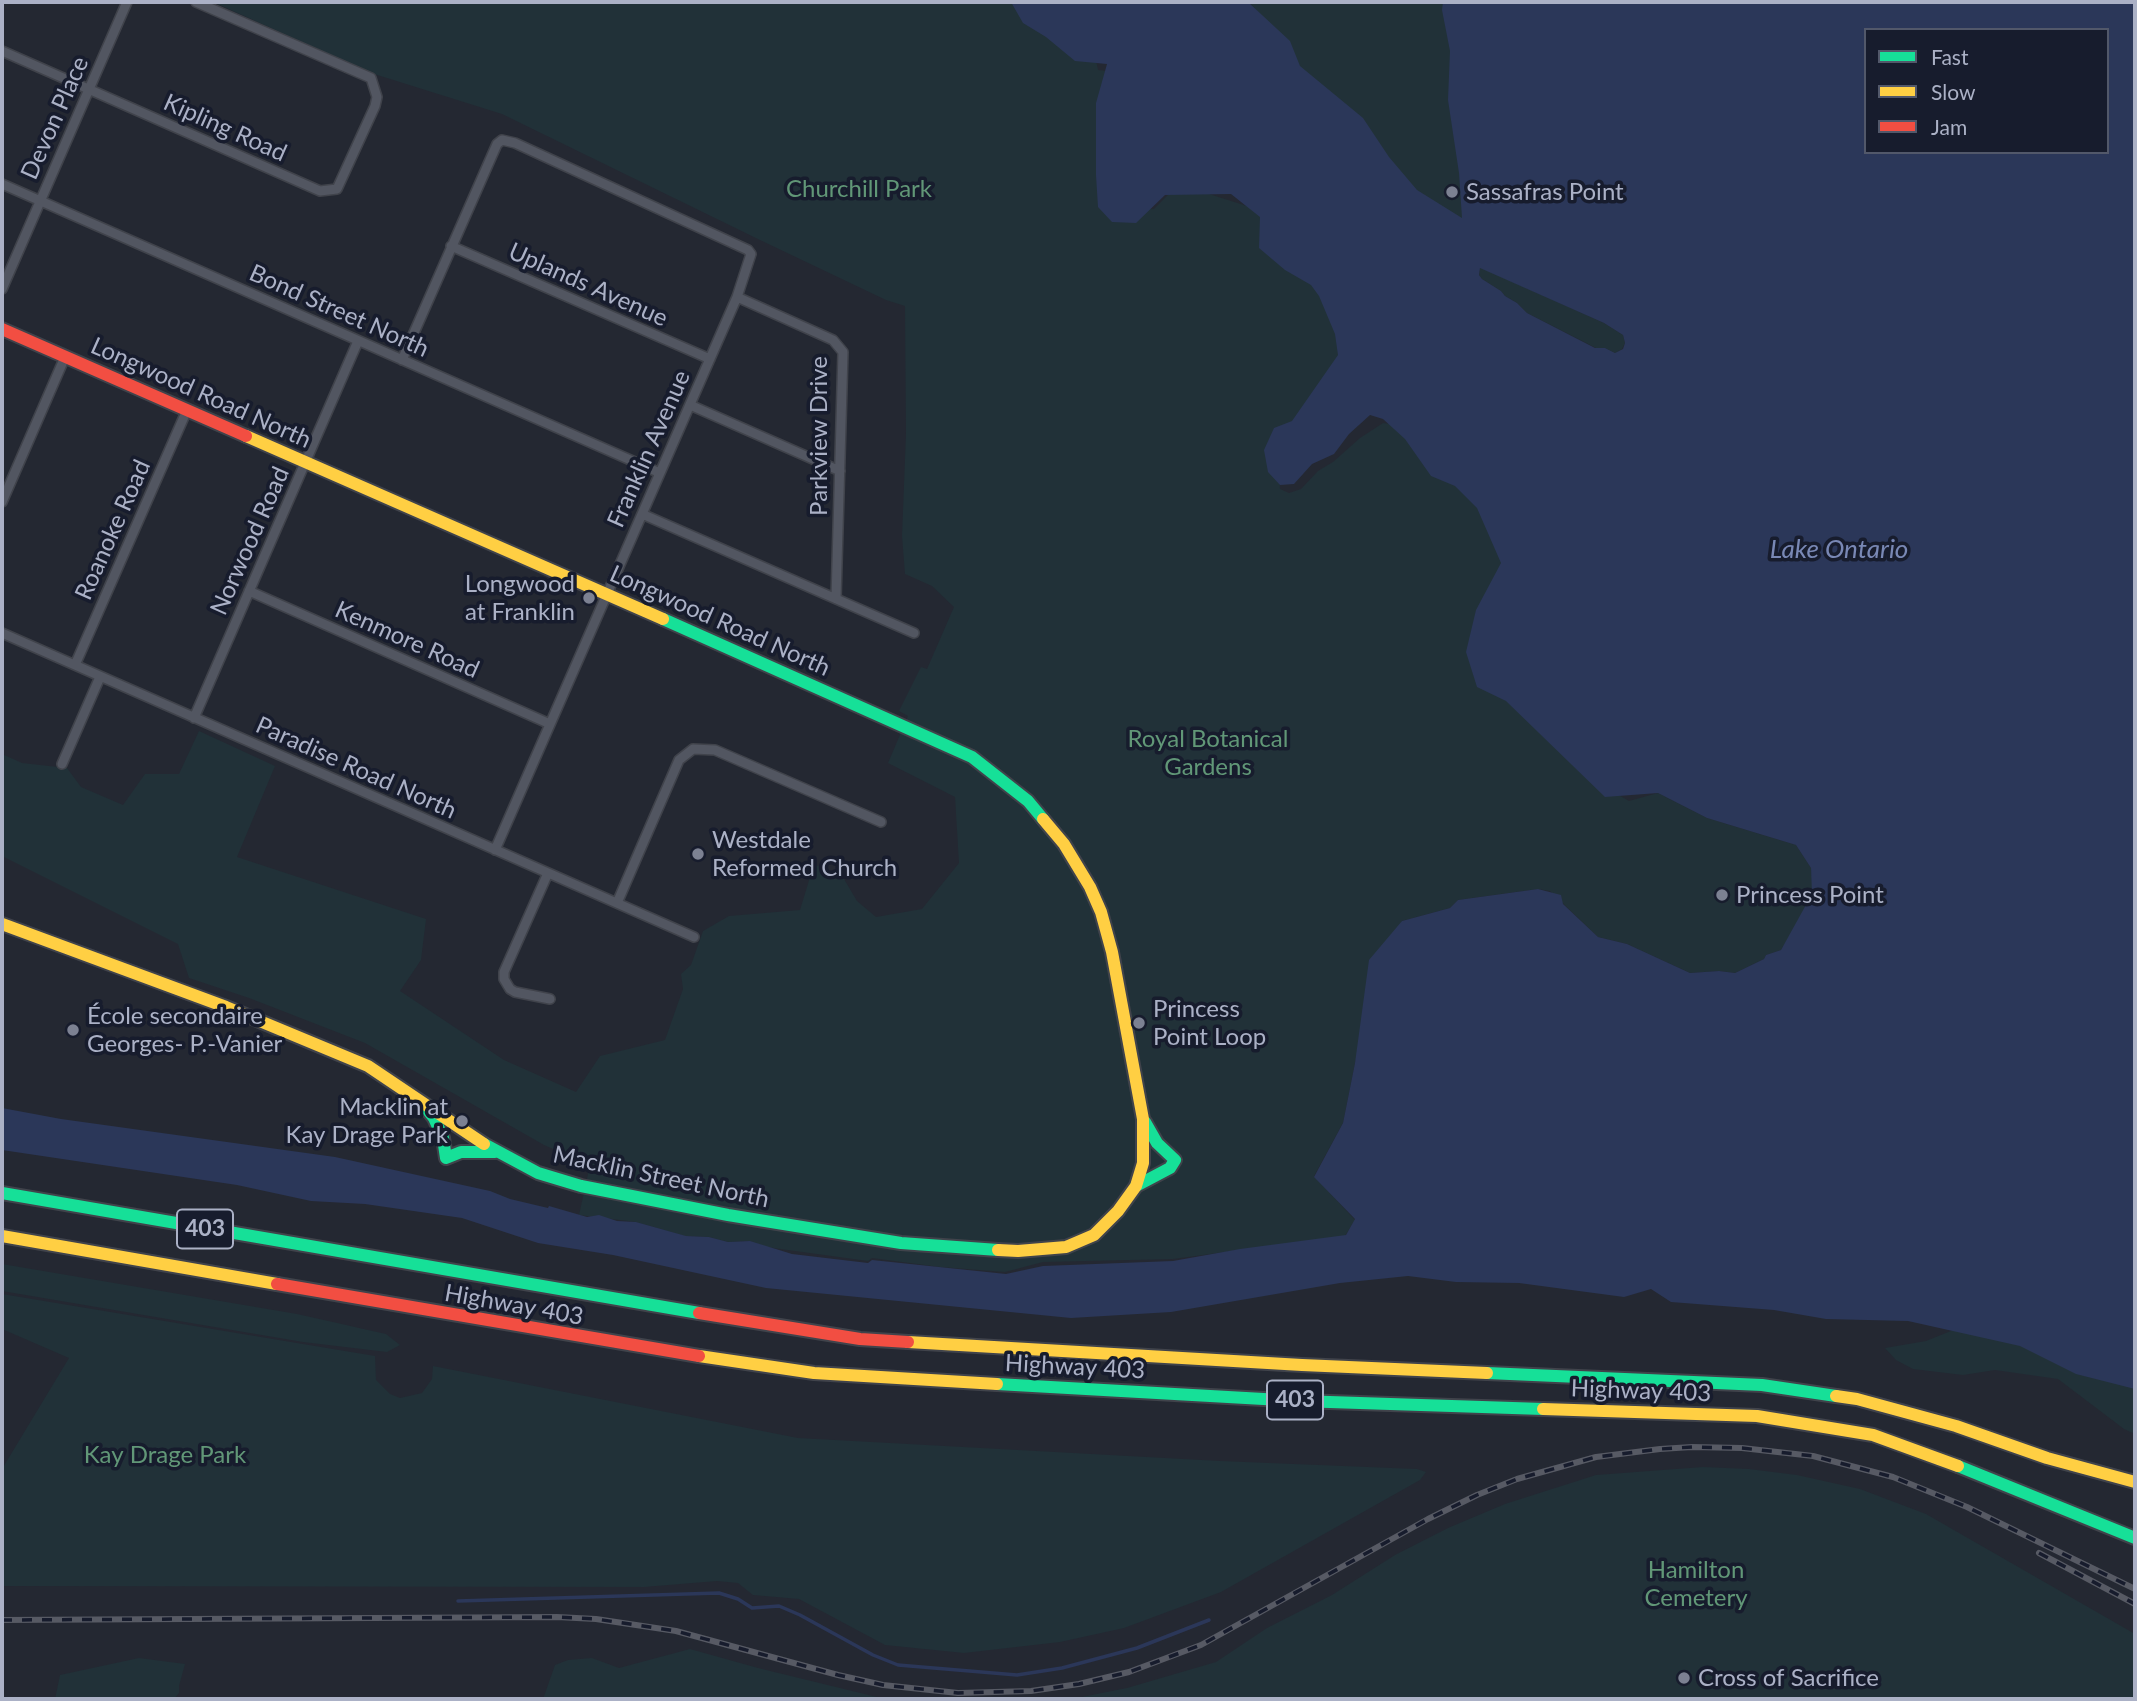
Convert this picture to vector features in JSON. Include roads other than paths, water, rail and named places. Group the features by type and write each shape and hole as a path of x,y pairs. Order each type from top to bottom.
{"main road":[{"name":"Longwood Road North","path":"2,329 972,757 1028,800 1078,865 1101,912 1112,952 1143,1119 1143,1163 1134,1188"},
{"name":"Macklin Street North","path":"2,924 226,1006 320,1044 368,1066 499,1153 538,1173 582,1186 728,1215 901,1243 1018,1251 1066,1247 1094,1236 1118,1212 1134,1188"},
{"path":"422,1102 434,1118 443,1138 446,1158 461,1152 499,1153"},
{"path":"1134,1188 1170,1168 1175,1160 1157,1143 1143,1119"},
{"name":"Highway 403","path":"2,1193 408,1265 860,1339 1302,1365 1762,1385 1857,1399 1956,1426 2047,1458 2135,1482"},
{"name":"Highway 403","path":"2,1238 439,1314 814,1373 1299,1401 1757,1416 1874,1436 1940,1458 2135,1538"}],"street":[{"name":"Devon Place","path":"2,289 127,2"},
{"name":"Kipling Road","path":"2,51 320,191 337,189 376,106 376,93 371,78 196,2"},
{"name":"Franklin Avenue","path":"452,246 497,144 508,140 748,250 751,254 737,297 495,850"},
{"name":"Bond Street North","path":"2,184 660,473"},
{"name":"Uplands Avenue","path":"452,246 710,359"},
{"path":"402,360 452,246"},
{"name":"Parkview Drive","path":"737,297 833,340 841,347 844,358 836,599"},
{"name":"Norwood Road","path":"194,718 358,341"},
{"path":"2,502 6,479 65,357"},
{"path":"690,405 840,471"},
{"name":"Roanoke Road","path":"75,666 187,410"},
{"path":"642,514 914,633"},
{"name":"Kenmore Road","path":"249,591 550,724"},
{"name":"Paradise Road North","path":"2,633 694,937"},
{"path":"62,764 100,677"},
{"path":"617,904 680,760 693,749 715,750 881,822"},
{"path":"548,873 504,972 504,979 515,992 550,999"}],"water":[{"name":"Lake Ontario","path":"1011,2 1248,2 1290,41 1300,66 1363,118 1389,157 1417,190 1462,218 1459,173 1448,100 1450,51 1442,10 1443,2 2135,2 2135,1389 2076,1374 2020,1346 1908,1321 1826,1319 1774,1310 1671,1302 1651,1289 1624,1297 1519,1283 1456,1282 1408,1276 1340,1283 1171,1312 1071,1318 766,1288 613,1255 538,1243 462,1218 365,1204 311,1201 237,1185 2,1150 2,1108 61,1119 335,1157 490,1191 510,1199 587,1217 599,1215 617,1221 636,1222 686,1236 709,1237 728,1242 750,1241 792,1254 1006,1274 1043,1266 1173,1261 1346,1235 1355,1219 1314,1177 1343,1123 1355,1063 1369,960 1402,921 1450,908 1458,900 1538,889 1561,895 1563,904 1598,937 1627,944 1690,973 1735,973 1764,959 1766,955 1781,950 1812,894 1811,868 1796,845 1707,818 1658,793 1605,797 1506,701 1477,687 1466,652 1476,610 1501,563 1477,508 1455,486 1431,476 1405,439 1383,419 1370,415 1349,434 1334,454 1312,464 1294,484 1280,485 1268,472 1264,450 1274,428 1292,421 1338,355 1335,334 1319,296 1311,285 1285,270 1259,248 1260,217 1231,194 1165,195 1136,223 1112,222 1098,207 1096,175 1096,103 1107,64 1075,61 1046,37 1023,23","holes":["1480,268 1604,323 1623,335 1623,349 1615,353 1605,348 1595,348 1527,313 1482,279 1479,275"]}],"waterway":[{"path":"458,1601 719,1593 738,1599 752,1608 779,1606 873,1655 898,1665 1017,1675 1062,1668 1137,1648 1209,1620"}],"railway":[{"path":"2,1620 596,1619 676,1631 883,1685 958,1693 1031,1691 1079,1684 1129,1672 1201,1645 1428,1519 1517,1479 1596,1457 1692,1447 1742,1448 1813,1456 1893,1477 1967,1507 2135,1589"},
{"path":"2039,1553 2135,1604"}],"place":[{"name":"Sassafras Point","path":"1452,192"},
{"name":"Longwood at Franklin","path":"589,598"},
{"name":"Westdale Reformed Church","path":"698,854"},
{"name":"Princess Point","path":"1722,895"},
{"name":"Princess Point Loop","path":"1139,1023"},
{"name":"École secondaire Georges- P.-Vanier","path":"73,1030"},
{"name":"Macklin at Kay Drage Park","path":"462,1121"},
{"name":"Cross of Sacrifice","path":"1684,1678"}],"park label":[{"name":"Churchill Park","path":"859,189"},
{"name":"Royal Botanical Gardens","path":"1208,753"},
{"name":"Kay Drage Park","path":"165,1455"},
{"name":"Hamilton Cemetery","path":"1696,1584"}]}
